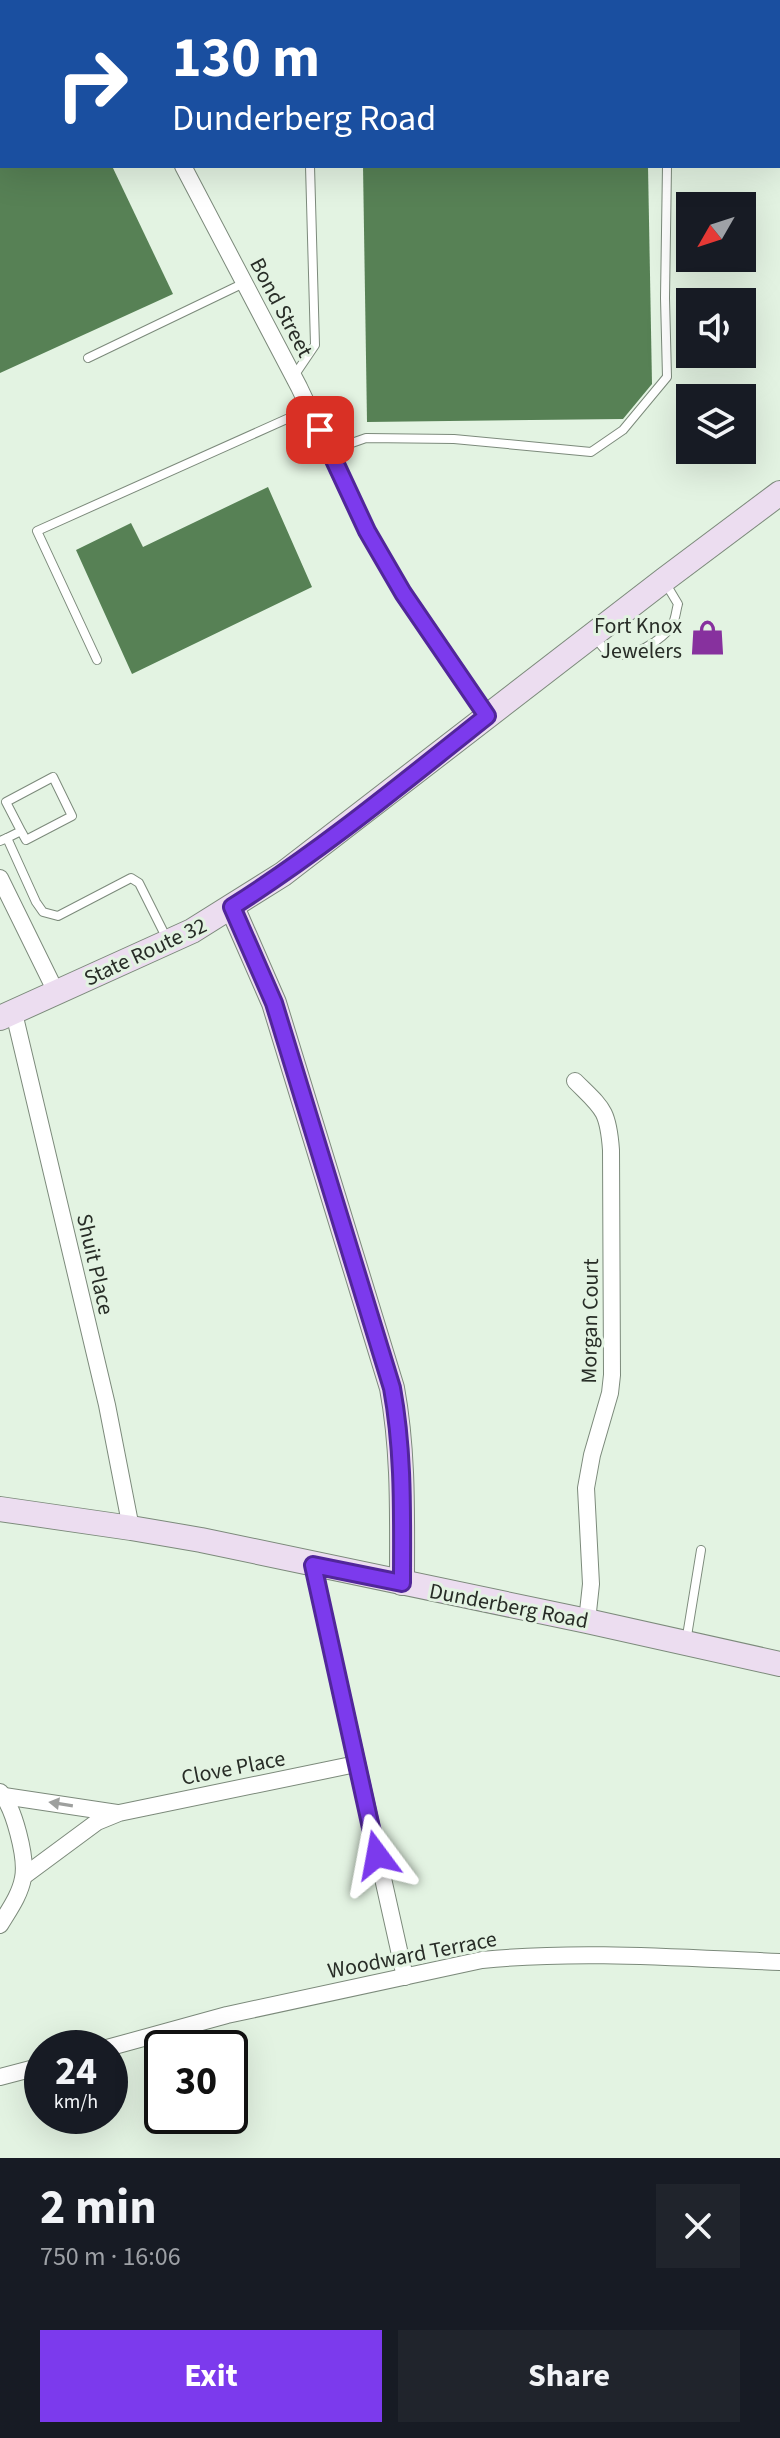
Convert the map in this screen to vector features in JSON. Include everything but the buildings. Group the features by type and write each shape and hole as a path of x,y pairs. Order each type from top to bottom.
{"street":[{"name":"Bond Street","path":"184,168 294,376 367,531 403,593 487,716"},
{"name":"State Route 32","path":"7,1015 168,942 232,907 301,861 780,493"},
{"path":"0,878 56,992"},
{"path":"232,907 274,1003 392,1388 399,1427 402,1479 402,1583"},
{"name":"Shuit Place","path":"7,1015 107,1405 131,1528"},
{"name":"Morgan Court","path":"575,1081 601,1107 609,1122 611,1150 612,1375 586,1488 591,1584 587,1621"},
{"name":"Dunderberg Road","path":"0,1509 131,1528 587,1621 780,1664"},
{"path":"313,1565 405,1977"},
{"name":"Clove Place","path":"24,1876 97,1822 119,1813 356,1764"},
{"path":"0,1925 24,1876 20,1844 2,1794"},
{"name":"Clove Place","path":"2,1794 119,1813"},
{"name":"Woodward Terrace","path":"128,2042 227,2015 482,1960 522,1956 620,1956 780,1962"},
{"path":"0,2077 24,2071"}],"lane":[{"path":"294,376 315,345 310,168"},
{"path":"329,451 366,438 381,438 454,439 591,452 623,430 667,377 667,168"},
{"path":"88,358 244,283"},
{"path":"97,660 37,531 310,409"},
{"path":"593,634 608,652 625,656 663,635 673,623 678,604 664,580"},
{"path":"53,777 72,816 26,840 21,831 6,802 53,777"},
{"path":"21,831 3,839 43,912 58,916 131,878 139,883 168,942"},
{"path":"685,1643 701,1550"}],"place":[{"name":"Fort Knox Jewelers","path":"708,638"}],"route":[{"path":"320,430 367,531 403,593 487,716 283,874 232,907 274,1003 392,1388 399,1427 402,1583 313,1565 377,1855"}]}
